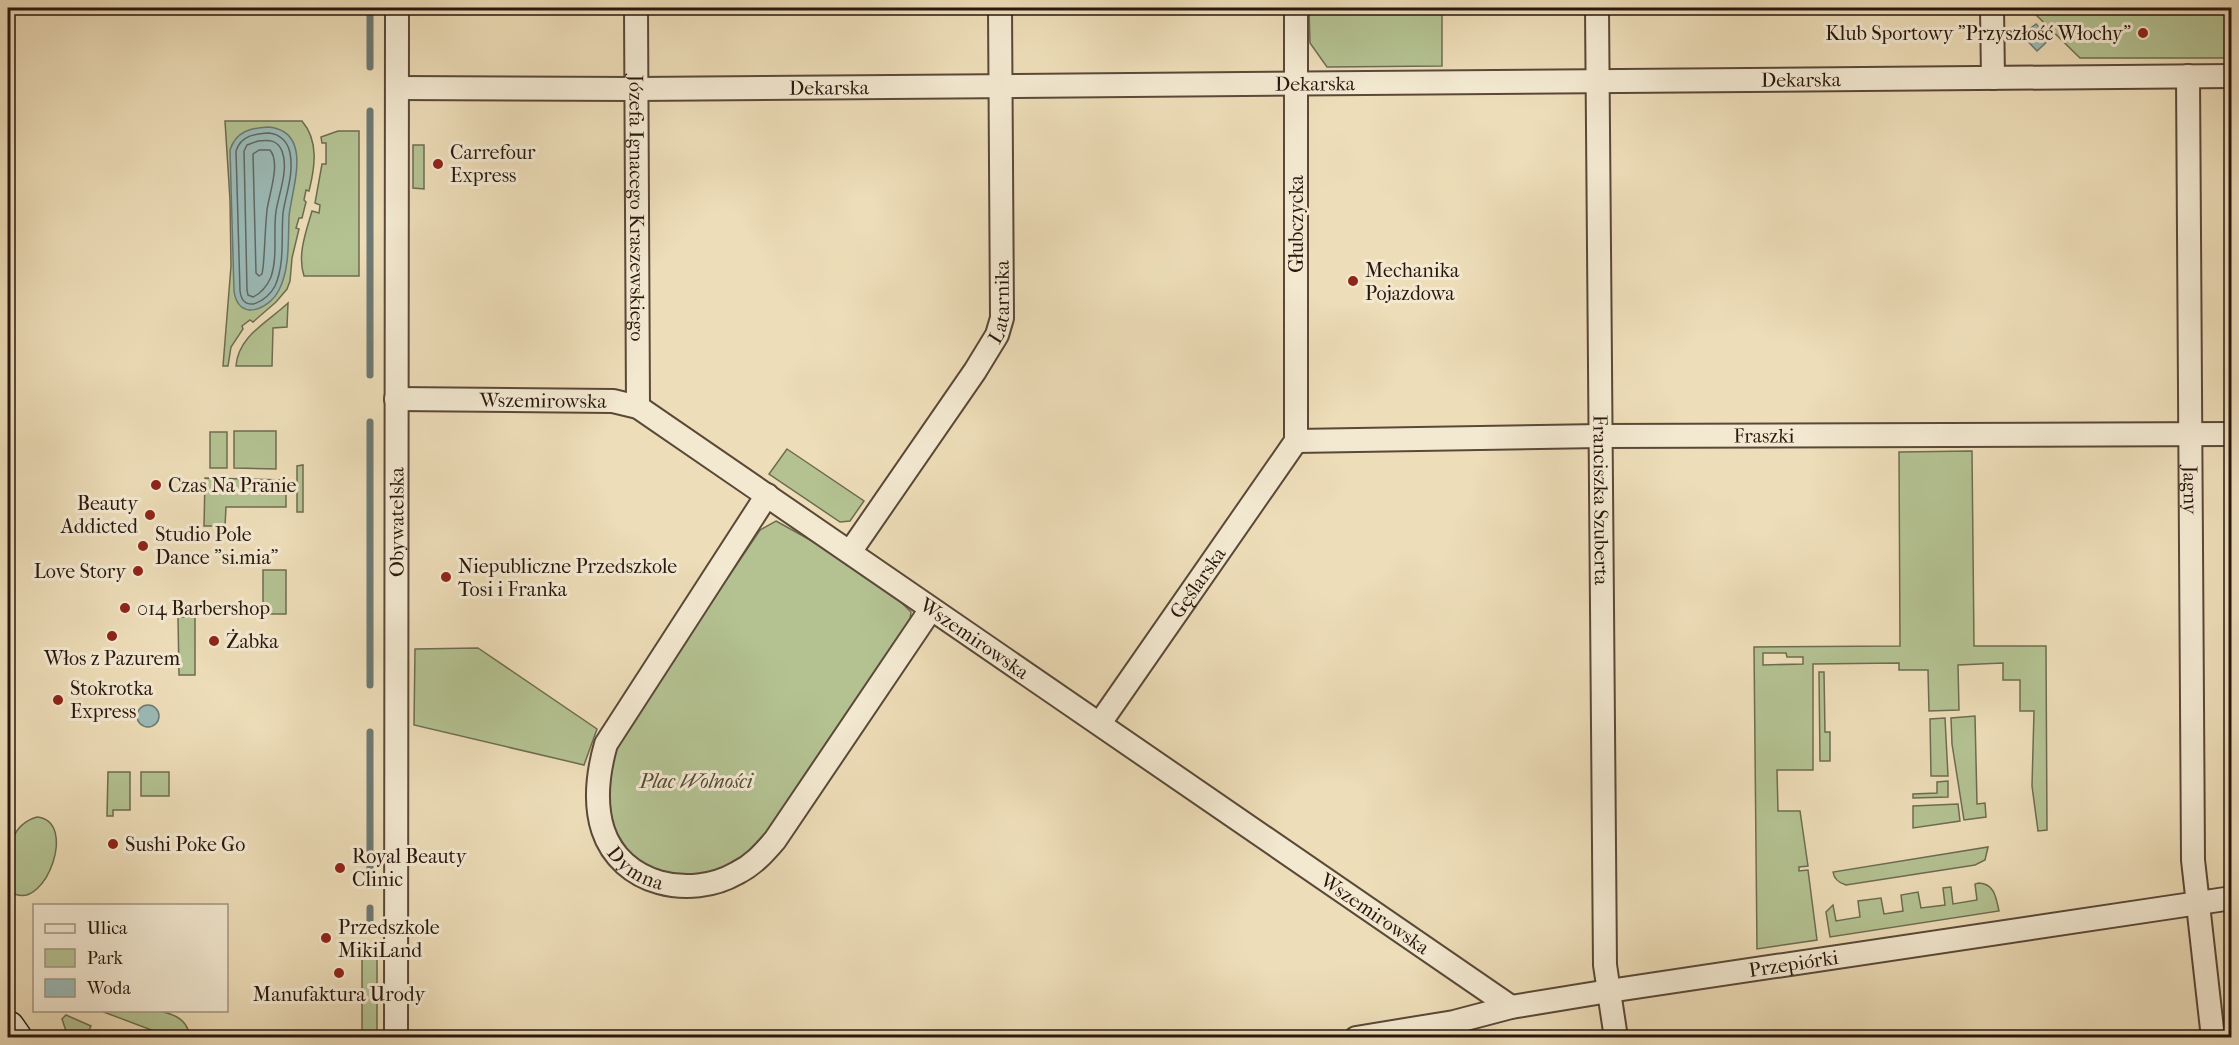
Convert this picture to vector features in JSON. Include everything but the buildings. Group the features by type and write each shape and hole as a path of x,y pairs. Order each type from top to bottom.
{"main road":[{"path":"8,1028 15,1038"}],"street":[{"name":"Obywatelska","path":"396,1038 397,8"},
{"name":"Józefa Ignacego Kraszewskiego","path":"636,8 638,407"},
{"name":"Latarnika","path":"850,552 951,407 997,335 1002,318 1000,8"},
{"name":"Głubczycka","path":"1296,8 1296,441"},
{"name":"Franciszka Szuberta","path":"1596,8 1605,965 1616,1038"},
{"path":"1992,8 1993,78"},
{"name":"Jagny","path":"2188,76 2193,860 2213,1038"},
{"name":"Dekarska","path":"397,88 1000,86 2232,76"},
{"name":"Wszemirowska","path":"396,399 613,401 638,407 1511,1007"},
{"name":"Fraszki","path":"1296,441 1600,436 2232,434"},
{"name":"Gęślarska","path":"1100,723 1296,441"},
{"name":"Dymna","path":"767,495 606,744 598,771 598,802 603,830 617,856 627,866 644,877 664,885 686,887 714,883 755,862 775,840 931,609"},
{"name":"Przepiórki","path":"1356,1038 1454,1022 1511,1007 1609,991 2232,898"}],"green space":[{"path":"1309,8 1442,8 1442,66 1327,67 1310,43"},
{"name":"Klub Sportowy \"Przyszłość Włochy\"","path":"2029,8 2231,8 2231,58 2080,58"},
{"path":"225,121 302,121 311,137 314,155 309,191 306,190 302,218 299,218 296,228 299,229 287,289 253,322 250,320 242,326 243,329 231,347 228,366 223,366 231,266"},
{"path":"338,131 359,131 359,276 304,276 301,260 303,244 312,211 319,213 320,205 315,203 322,164 326,164 326,143 322,143 321,137"},
{"path":"413,145 424,145 424,189 413,188"},
{"path":"288,303 287,327 273,328 272,366 236,366 238,355 248,338"},
{"path":"234,431 276,431 276,469 234,468"},
{"path":"210,432 227,432 227,468 210,468"},
{"path":"787,449 864,501 850,521 840,522 769,474"},
{"path":"1972,451 1974,646 2046,646 2047,830 2038,831 2032,786 2034,711 2020,711 2020,680 2003,680 2003,663 1958,665 1959,710 1929,711 1928,670 1899,670 1899,663 1813,664 1813,770 1777,770 1778,811 1800,811 1808,866 1799,867 1799,871 1808,870 1817,940 1757,949 1754,647 1900,646 1899,452","holes":["1763,653 1786,653 1787,657 1803,657 1803,664 1763,665"]},
{"path":"303,465 303,512 297,512 297,466"},
{"path":"205,478 286,480 286,507 226,507 225,526 204,526"},
{"name":"Plac Wolności","path":"776,521 821,546 900,601 911,612 910,620 759,846 728,870 675,878 651,871 631,856 613,827 605,807 611,751 760,530"},
{"path":"263,570 286,570 286,614 263,614"},
{"path":"178,617 195,617 195,675 179,675"},
{"path":"478,648 597,729 584,765 414,725 415,649"},
{"path":"1819,672 1824,672 1825,732 1830,732 1830,761 1820,761"},
{"path":"1975,716 1977,804 1985,803 1986,817 1964,820 1952,744 1951,718"},
{"path":"1945,718 1948,776 1931,776 1930,719"},
{"path":"108,772 130,772 130,810 113,810 113,816 107,816"},
{"path":"141,772 169,772 169,796 141,796"},
{"path":"1948,781 1948,797 1913,798 1913,794 1937,793 1937,782"},
{"path":"1958,804 1960,821 1913,828 1913,806"},
{"path":"37,817 49,822 55,833 56,847 53,862 46,877 37,888 27,895 15,894 9,888 8,883 12,840 21,826"},
{"path":"1988,847 1985,860 1975,865 1846,885 1834,877 1833,872"},
{"path":"1979,883 1992,889 1999,911 1830,937 1826,912 1833,905 1836,921 1860,917 1858,901 1881,898 1884,914 1903,911 1901,895 1918,892 1921,908 1945,905 1943,888 1951,887 1953,904 1977,900 1975,884"},
{"path":"362,958 377,958 377,1037 362,1037"},
{"path":"104,1012 167,1013 178,1018 186,1026 189,1037 170,1037"},
{"path":"66,1015 91,1026 86,1037 68,1037 62,1019"}],"water":[{"path":"2036,24 2050,39 2037,51 2022,35"},
{"path":"268,127 282,131 291,139 296,150 296,178 289,217 287,264 283,282 274,297 261,307 247,310 241,307 234,291 230,150 240,135 256,128"},
{"path":"144,705 152,705 159,712 159,720 152,727 144,727 137,720 137,712"}],"waterway":[{"path":"370,8 370,67"},
{"path":"370,111 370,375"},
{"path":"370,422 370,685"},
{"path":"370,732 370,882"},
{"path":"370,908 370,920"}],"place":[{"name":"Klub Sportowy \"Przyszłość Włochy\"","path":"2143,33"},
{"name":"Carrefour Express","path":"438,164"},
{"name":"Mechanika Pojazdowa","path":"1353,281"},
{"name":"Czas Na Pranie","path":"156,485"},
{"name":"Beauty Addicted","path":"150,515"},
{"name":"Studio Pole Dance \"si.mia\"","path":"143,546"},
{"name":"Love Story","path":"138,571"},
{"name":"Niepubliczne Przedszkole Tosi i Franka","path":"446,577"},
{"name":"014 Barbershop","path":"125,608"},
{"name":"Włos z Pazurem","path":"112,636"},
{"name":"Żabka","path":"214,641"},
{"name":"Stokrotka Express","path":"58,700"},
{"name":"Sushi Poke Go","path":"113,844"},
{"name":"Royal Beauty Clinic","path":"340,868"},
{"name":"Przedszkole MikiLand","path":"326,938"},
{"name":"Manufaktura Urody","path":"339,973"}]}
